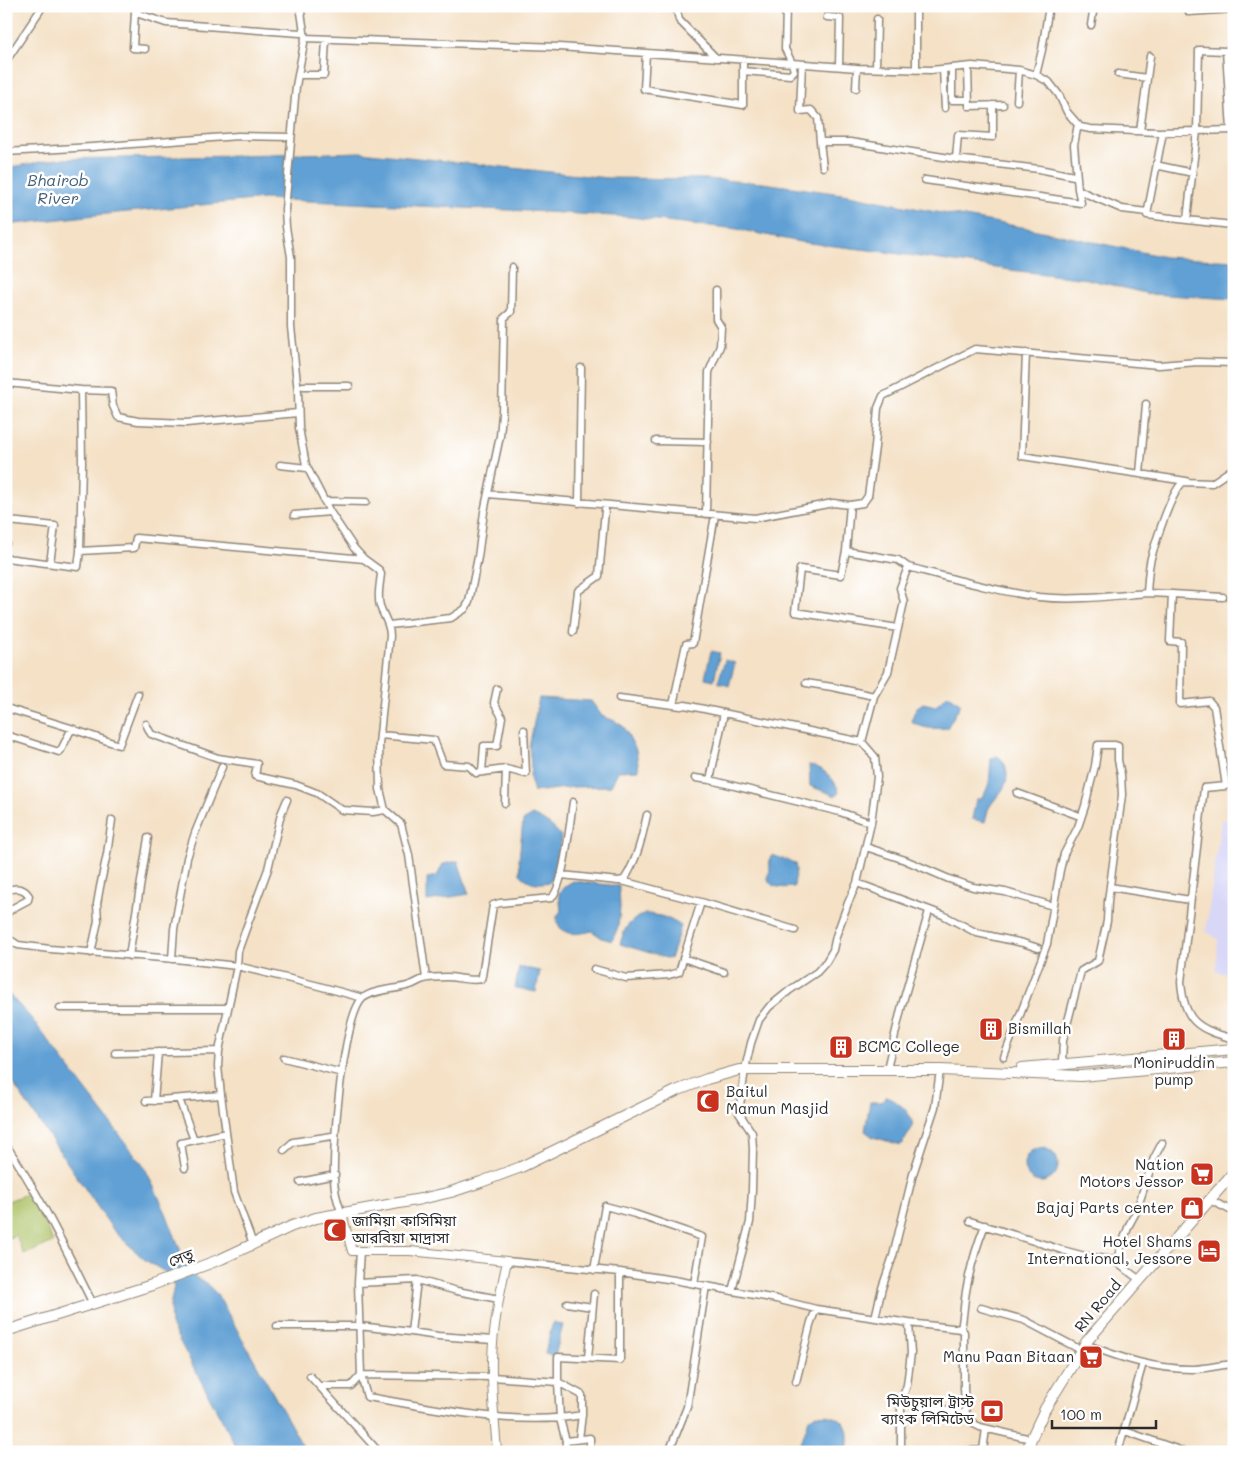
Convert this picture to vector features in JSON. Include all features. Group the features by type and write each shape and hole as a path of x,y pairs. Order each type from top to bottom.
{"highway":[{"path":"981,1071 1234,1049"},
{"path":"981,1071 1081,1076 1234,1062"},
{"name":"সেতু","path":"6,1331 152,1285 221,1259 292,1226 316,1218 428,1198 489,1179 521,1167 676,1091 707,1079 744,1069 981,1071"},
{"name":"RN Road","path":"1027,1452 1045,1409 1083,1347 1234,1172"}],"street":[{"path":"6,61 43,6"},
{"path":"300,6 305,38 298,75 284,209 291,257 291,327 298,392 299,428 306,464 330,512 354,548 380,572 379,602 389,625 390,636 379,744 380,789 385,810 400,824 409,855 426,978"},
{"path":"676,6 679,20 716,58"},
{"path":"743,71 790,75 794,71 785,49 786,6"},
{"path":"916,6 916,70"},
{"path":"1036,75 1049,6"},
{"path":"1091,25 1094,6"},
{"path":"135,9 139,14 166,22 300,33"},
{"path":"135,9 133,48 145,48"},
{"path":"1189,12 1234,9"},
{"path":"827,17 840,18 839,66"},
{"path":"876,68 877,19"},
{"path":"305,38 559,47 857,68 916,70 988,67 1019,70 1036,75 1049,82 1059,95 1067,112 1080,127 1163,132 1197,131 1232,130 1226,51 1199,50 1197,131 1187,220"},
{"path":"298,75 324,75 326,39"},
{"path":"646,53 644,89 743,105 743,60"},
{"path":"1140,131 1150,56"},
{"path":"802,64 800,111 811,110 818,118 823,167"},
{"path":"968,67 969,106 1003,105"},
{"path":"856,88 857,68"},
{"path":"952,68 952,100 969,100"},
{"path":"943,69 945,108"},
{"path":"1017,101 1019,70"},
{"path":"1118,74 1147,78"},
{"path":"956,159 958,135 993,137 994,105"},
{"path":"925,180 1081,202 1074,145 1078,124"},
{"path":"1147,212 1163,132"},
{"path":"6,152 238,136 292,137"},
{"path":"820,142 850,142 956,159 1039,169 1074,176"},
{"path":"1160,166 1193,173"},
{"path":"1078,189 1122,209 1147,212 1147,215 1233,225 1234,201"},
{"path":"389,625 448,619 468,605 484,512 500,436 504,318 511,312 512,267"},
{"path":"706,514 709,372 719,352 721,337 721,327 716,319 716,290"},
{"path":"488,494 755,518 833,503 850,505 863,503 868,496 878,408 883,396 975,349 1159,365 1198,362 1234,363"},
{"path":"1026,353 1022,456 1189,482"},
{"path":"579,503 581,368"},
{"path":"6,383 111,391 113,406 118,417 138,422 186,423 298,413"},
{"path":"303,386 349,386"},
{"path":"6,558 78,567 82,463 81,390"},
{"path":"1140,474 1146,404"},
{"path":"656,441 708,442"},
{"path":"280,465 308,468"},
{"path":"1147,593 1151,558 1178,487 1183,482 1212,483 1234,468"},
{"path":"324,501 366,502"},
{"path":"850,505 846,551 841,575 800,569 795,612 898,628"},
{"path":"573,632 578,590 599,576 605,510"},
{"path":"6,511 9,511 6,544"},
{"path":"294,514 330,512"},
{"path":"673,705 686,644 693,643 715,515"},
{"path":"9,521 55,526 50,563"},
{"path":"80,551 134,548 136,538 364,559"},
{"path":"846,551 898,560 908,567 960,581 1040,597 1091,598 1147,593 1223,597"},
{"path":"862,742 874,696 888,672 904,602 900,588 908,567"},
{"path":"1172,594 1170,641 1181,642 1180,704 1208,701 1214,707 1226,786 1204,788 1180,982 1185,1007 1192,1019 1201,1028 1234,1039"},
{"path":"806,683 874,696"},
{"path":"482,772 484,746 497,746 502,717 494,703 497,689"},
{"path":"6,708 119,746 138,694"},
{"path":"619,698 686,705 862,742 875,757 877,777 866,846 857,884 839,928 833,950 817,972 769,1007 760,1020 744,1069 739,1113 752,1133 752,1190 750,1222 732,1291"},
{"path":"710,780 724,713"},
{"path":"146,724 151,734 218,758 257,764 255,776 296,785 316,792 342,810 373,812 385,810"},
{"path":"6,735 58,752 61,750 70,731 75,730"},
{"path":"380,735 434,740 442,764 469,766 476,773 506,768 526,774 524,730"},
{"path":"1004,1057 1046,944 1064,854 1078,827 1085,806 1098,745 1115,745 1118,746 1122,795 1107,921 1098,961 1081,971 1063,1040 1062,1064"},
{"path":"172,959 174,929 187,858 195,833 222,767"},
{"path":"505,803 506,768"},
{"path":"695,778 840,812 871,822"},
{"path":"1017,793 1077,816"},
{"path":"253,1244 234,1192 221,1095 218,1066 219,1051 237,966 238,951 268,869 281,814 287,800"},
{"path":"573,802 562,874 553,897 500,903 493,906 481,979 426,978 412,985 371,994 363,998 355,1008 342,1073 335,1131 334,1175 334,1188 350,1250 410,1251 620,1272 706,1286 816,1309 909,1323 961,1328"},
{"path":"622,881 626,878 636,858 647,815"},
{"path":"91,953 98,921 97,904 112,820"},
{"path":"129,956 148,838"},
{"path":"866,846 973,887 1004,892 1053,906"},
{"path":"562,874 622,881 795,930"},
{"path":"857,884 942,915 977,933 1038,948"},
{"path":"1110,887 1190,900"},
{"path":"6,891 18,888 22,889 29,896 28,900 6,914"},
{"path":"594,969 626,978 669,975 679,972 701,902"},
{"path":"888,1069 902,1005 929,910"},
{"path":"6,937 18,945 237,966 363,998"},
{"path":"683,958 724,972"},
{"path":"60,1008 228,1008"},
{"path":"115,1053 219,1051"},
{"path":"154,1100 158,1052"},
{"path":"284,1058 342,1073"},
{"path":"875,1318 882,1288 893,1256 913,1174 936,1107 940,1070"},
{"path":"146,1101 221,1095"},
{"path":"179,1099 194,1140"},
{"path":"185,1168 181,1143 226,1133"},
{"path":"284,1150 293,1142 332,1136"},
{"path":"1116,1261 1129,1225 1136,1212 1154,1158 1162,1143"},
{"path":"6,1145 21,1167 93,1304"},
{"path":"300,1182 334,1175"},
{"path":"1210,1200 1234,1212"},
{"path":"594,1270 605,1206 702,1238 694,1284"},
{"path":"970,1221 1062,1250 1116,1261 1140,1280"},
{"path":"985,1226 975,1249 966,1287 961,1328 964,1332 966,1414 974,1424 1031,1439"},
{"path":"360,1251 358,1326 361,1374 366,1397 495,1417 560,1419 582,1415"},
{"path":"497,1452 492,1377 493,1340 498,1299 506,1261"},
{"path":"565,1452 566,1441 560,1419 558,1357 620,1360 620,1272"},
{"path":"358,1283 418,1280 457,1291 498,1299"},
{"path":"411,1332 418,1280"},
{"path":"669,1452 687,1407 706,1286"},
{"path":"588,1358 594,1294"},
{"path":"567,1303 592,1306"},
{"path":"981,1308 1024,1320 1083,1347 1144,1363 1173,1368 1195,1369 1234,1364"},
{"path":"796,1382 816,1309"},
{"path":"900,1452 901,1402 909,1377 911,1353 909,1323"},
{"path":"277,1326 358,1326 438,1336 493,1340"},
{"path":"1118,1452 1144,1363"},
{"path":"361,1374 492,1377 558,1382 582,1395 579,1440"},
{"path":"319,1386 351,1386 361,1374"},
{"path":"310,1376 379,1452"},
{"path":"901,1402 966,1414"},
{"path":"954,1452 983,1450 986,1428"},
{"path":"1125,1431 1185,1452"},
{"path":"566,1441 590,1438 590,1452"}],"shaded area":[{"path":"1221,819 1234,822 1234,975 1216,972 1218,939 1206,931"}],"green space":[{"path":"31,1192 53,1242 24,1255 16,1235 6,1239 6,1202"}],"water":[{"name":"Bhairob River","path":"360,152 607,178 706,179 763,183 849,195 1027,228 1165,257 1234,261 1234,299 1149,294 1087,279 800,242 737,229 630,217 264,199 6,225 6,168 56,159"},
{"path":"711,651 720,653 714,680 705,678"},
{"path":"725,660 735,663 729,686 718,682"},
{"path":"948,694 961,704 947,728 928,728 919,726 911,721 916,708 923,703 936,706"},
{"path":"539,698 591,701 602,716 624,727 636,750 639,770 618,771 611,786 574,787 534,792 530,778 529,747"},
{"path":"997,756 1006,766 1007,775 1004,787 988,810 985,822 972,819 976,799 981,799 985,794 990,775 991,759"},
{"path":"809,765 819,768 832,778 839,792 836,796 810,786"},
{"path":"532,815 555,829 561,836 558,865 550,882 534,883 520,874 519,859 523,821"},
{"path":"772,855 795,863 794,887 778,887 769,882 770,858"},
{"path":"458,861 469,894 427,901 427,878 437,876 443,864"},
{"path":"573,881 619,886 620,908 618,927 612,941 602,938 592,931 574,934 560,928 557,916 561,911 559,893"},
{"path":"644,914 664,917 681,926 670,959 620,944 628,926"},
{"path":"519,967 540,971 536,992 515,988"},
{"path":"6,991 31,1018 145,1168 166,1213 183,1257 195,1277 207,1284 217,1294 306,1452 239,1452 171,1325 170,1306 174,1286 170,1277 145,1260 114,1231 6,1073"},
{"path":"886,1097 889,1097 901,1106 911,1118 912,1128 901,1145 873,1137 865,1131 870,1102 881,1102"},
{"path":"1041,1148 1048,1149 1053,1153 1057,1158 1057,1172 1053,1177 1048,1181 1041,1182 1034,1181 1029,1177 1025,1172 1024,1165 1025,1158 1029,1153 1034,1149"},
{"path":"553,1322 563,1325 555,1356 545,1353"},
{"path":"816,1414 834,1417 844,1423 848,1434 847,1452 798,1452 809,1419"}],"place":[{"name":"Bismillah","path":"991,1029"},
{"name":"Moniruddin pump","path":"1174,1039"},
{"name":"BCMC College","path":"841,1047"},
{"name":"Baitul Mamun Masjid","path":"708,1101"},
{"name":"Nation Motors Jessor","path":"1202,1174"},
{"name":"Bajaj Parts center","path":"1192,1208"},
{"name":"জামিয়া কাসিমিয়া আরবিয়া মাদ্রাসা","path":"335,1230"},
{"name":"Hotel Shams International, Jessore","path":"1209,1251"},
{"name":"Manu Paan Bitaan","path":"1091,1357"},
{"name":"মিউচুয়াল ট্রাস্ট ব্যাংক লিমিটেড","path":"992,1411"}]}
